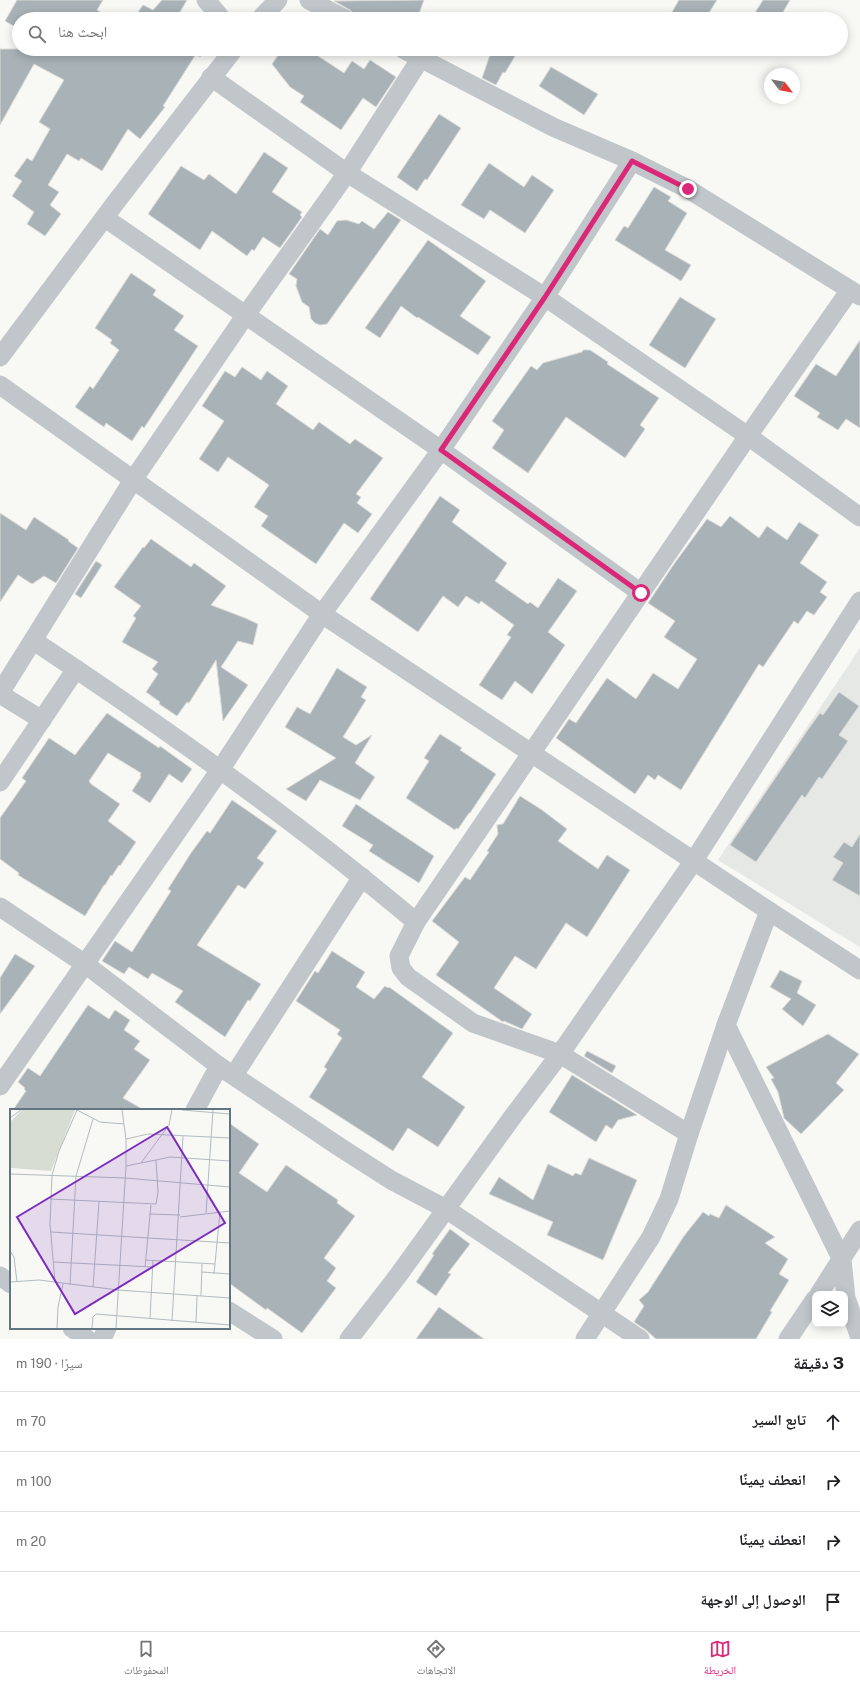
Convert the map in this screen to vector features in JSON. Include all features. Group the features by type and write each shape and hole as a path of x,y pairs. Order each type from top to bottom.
{"street":[{"path":"206,0 216,12"},
{"path":"267,12 278,0"},
{"path":"309,0 332,12"},
{"path":"0,357 228,56"},
{"path":"417,56 553,127 632,161 688,189 855,293 748,436 416,922 399,956 400,968 408,977 474,1023 560,1054 689,1134"},
{"path":"42,720 0,694 132,480 245,316 347,173 421,58"},
{"path":"211,77 347,173 545,297 748,436 860,516"},
{"path":"0,1086 220,770 322,614 441,450 545,297 632,161"},
{"path":"105,218 441,450 641,593"},
{"path":"0,385 322,614 693,862 860,970"},
{"path":"349,1339 560,1054 693,862 860,601"},
{"path":"34,641 220,770 362,877 416,922"},
{"path":"0,782 76,669"},
{"path":"196,1109 227,1070 362,877"},
{"path":"0,907 85,964 227,1070 391,1180 446,1209 640,1339"},
{"path":"585,1339 651,1237 669,1200 689,1134 726,1025 769,911"},
{"path":"726,1025 842,1260 846,1298 860,1338"},
{"path":"821,1291 860,1230"},
{"path":"0,1276 10,1283"},
{"path":"788,1339 812,1303"},
{"path":"230,1312 273,1339"},
{"path":"73,1329 87,1339"},
{"path":"102,1339 107,1329"}],"shaded area":[{"path":"860,648 860,947 718,860"}],"building":[{"path":"17,0 103,0 97,10 100,12 12,12 12,25 5,21"},
{"path":"162,0 187,0 180,12 138,12 143,5 153,10"},
{"path":"424,0 420,12 352,12 334,1"},
{"path":"679,0 717,0 709,12 672,12"},
{"path":"763,0 790,0 783,12 755,12"},
{"path":"0,49 12,49 12,56 195,56 163,106 165,107 140,139 128,129 102,171 81,158 79,161 67,154 48,185 59,192 50,205 61,214 45,236 27,224 34,212 12,196 22,181 14,176 27,158 32,161 50,129 39,122 64,80 34,64 0,125"},
{"path":"277,56 318,56 344,73 352,61 364,69 370,60 396,77 376,107 363,98 341,130 300,102 304,96 290,87 272,64"},
{"path":"490,56 515,56 505,73 503,72 496,85 482,78"},
{"path":"551,67 598,94 584,115 539,86"},
{"path":"439,114 461,128 427,180 425,179 417,191 397,177"},
{"path":"264,152 288,168 272,192 302,212 300,215 302,217 280,248 263,237 254,251 252,249 247,256 212,231 200,250 148,214 181,166 204,180 209,174 236,194"},
{"path":"489,163 524,187 532,175 554,190 525,233 490,210 484,219 461,205"},
{"path":"654,187 671,197 668,201 687,213 665,250 691,265 681,281 615,240 624,226 628,228"},
{"path":"388,212 401,220 327,324 320,325 315,323 311,319 309,307 302,302 296,286 297,279 289,274 320,229 328,235 337,221 346,220 359,224 362,221 374,229"},
{"path":"428,240 486,281 460,316 491,337 478,355 418,317 417,318 401,306 380,338 365,328"},
{"path":"131,273 156,290 153,295 184,316 174,330 198,346 144,428 142,426 132,441 106,423 104,427 75,407 90,386 93,389 119,350 110,343 112,340 95,328"},
{"path":"680,297 716,319 685,368 649,345"},
{"path":"860,340 860,428 846,419 838,430 817,417 820,413 794,396 816,364 836,376"},
{"path":"583,350 590,350 608,362 607,364 659,398 640,425 645,429 625,458 566,417 528,473 492,448 504,430 492,421 531,366 537,370 543,363 582,352"},
{"path":"242,367 261,380 267,371 288,386 276,404 313,430 319,422 350,444 355,439 383,458 356,494 361,497 357,503 372,514 358,533 344,523 316,564 261,526 268,516 254,507 269,485 228,457 218,472 199,459 224,421 202,406 225,371 235,377"},
{"path":"440,496 460,510 452,522 507,563 495,581 528,604 530,602 538,608 558,578 577,591 548,632 565,645 532,694 515,681 502,700 479,685 511,637 507,635 514,625 481,601 479,604 466,596 458,607 443,596 418,632 370,599"},
{"path":"0,513 26,530 34,517 69,540 68,541 78,548 56,583 44,576 32,584 18,575 0,602"},
{"path":"730,516 759,538 767,526 787,540 799,522 819,535 800,563 827,582 820,592 827,597 814,615 807,611 798,624 794,621 763,667 759,664 681,790 658,775 655,780 648,775 635,794 556,738 569,719 576,723 607,678 636,699 653,673 678,689 697,659 664,637 675,621 648,603 707,519 721,527"},
{"path":"151,539 191,567 194,563 226,586 211,605 258,624 253,645 238,641 221,667 248,685 223,721 216,660 189,703 187,702 177,716 159,704 160,702 146,692 158,674 152,669 158,662 122,642 136,618 133,616 141,606 114,587 143,547 144,548"},
{"path":"96,561 102,565 81,598 75,594"},
{"path":"337,668 367,687 361,697 366,700 343,737 356,745 372,735 355,763 375,777 360,800 320,780 306,801 286,789 336,758 285,727 297,707 310,714"},
{"path":"839,692 859,706 839,735 848,741 822,779 819,777 805,798 802,795 756,862 730,845 807,731 820,713 823,715"},
{"path":"107,713 159,748 160,746 192,769 182,783 169,774 150,803 132,791 141,777 141,773 108,753 89,781 91,784 120,804 108,821 136,842 120,866 119,865 104,885 85,916 18,875 19,873 0,859 0,818 26,781 22,778 49,738 75,755"},
{"path":"440,734 462,748 460,750 496,774 470,813 458,829 456,828 455,830 406,798 429,761 424,758"},
{"path":"520,796 567,829 558,841 598,869 607,855 630,870 587,937 566,923 536,969 515,956 494,988 532,1014 522,1029 504,1021 503,1022 436,975 459,942 432,921 465,877 470,880 489,852 487,851 498,834 497,825 503,824"},
{"path":"232,800 277,831 257,858 264,863 245,889 238,885 197,945 261,984 250,1001 248,1000 225,1037 175,1002 183,991 152,973 148,979 129,967 124,974 102,961 115,941 132,952 171,891 168,889 191,853 207,831 210,833"},
{"path":"356,804 434,856 419,883 369,851 373,845 342,826"},
{"path":"860,834 860,896 832,880 843,863 833,857 844,842 852,847"},
{"path":"332,951 365,972 356,987 374,999 385,986 388,988 389,987 453,1033 422,1077 465,1107 438,1147 408,1128 393,1151 309,1097 327,1069 324,1067 342,1038 337,1034 340,1030 296,1001 315,971 318,973"},
{"path":"15,954 35,966 0,1014 0,978"},
{"path":"780,970 802,981 797,993 816,1005 803,1026 782,1009 791,999 770,987"},
{"path":"88,1005 109,1019 115,1010 130,1020 124,1030 140,1041 134,1049 150,1060 123,1098 142,1109 14,1109 26,1091 24,1089 25,1088 18,1082 28,1068 40,1076"},
{"path":"828,1034 859,1054 836,1083 844,1090 801,1134 784,1118 778,1092 771,1079 774,1078 766,1067"},
{"path":"587,1051 616,1066 612,1073 584,1056"},
{"path":"572,1075 637,1115 618,1120 612,1129 606,1125 596,1142 549,1112"},
{"path":"230,1124 259,1144 239,1173 267,1192 286,1165 338,1200 337,1203 355,1216 324,1258 336,1268 327,1281 336,1288 302,1333 267,1308 266,1310 230,1284"},
{"path":"589,1158 637,1180 603,1260 547,1235 553,1222 489,1194 499,1177 533,1200 548,1164 573,1176 575,1173 581,1175"},
{"path":"726,1205 775,1237 765,1243 788,1259 779,1274 789,1280 770,1311 772,1312 756,1339 656,1339 634,1322 644,1306 639,1300 648,1292 684,1236 703,1212 709,1216 710,1214 719,1218"},
{"path":"450,1229 470,1244 448,1273 451,1274 436,1296 416,1282 434,1255 432,1254"},
{"path":"439,1307 484,1339 416,1339"}],"route":[{"path":"641,593 441,450 545,297 632,161 688,189"}]}
